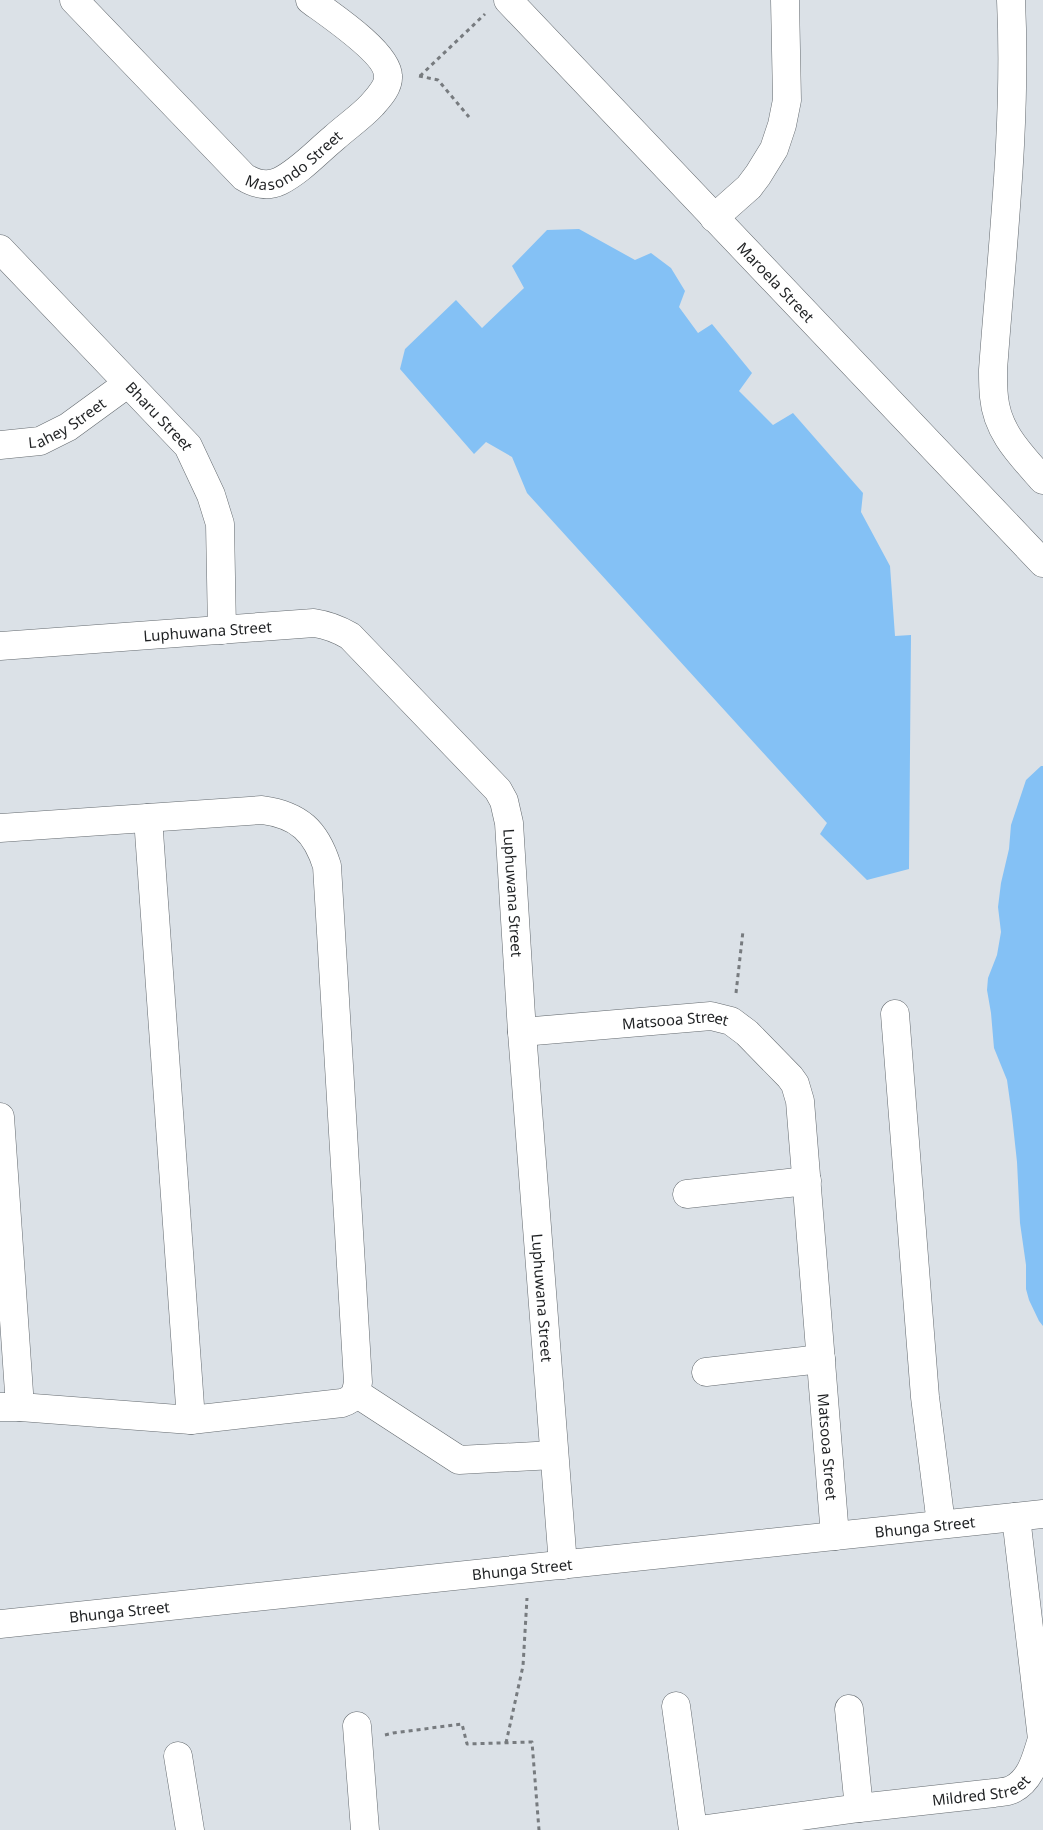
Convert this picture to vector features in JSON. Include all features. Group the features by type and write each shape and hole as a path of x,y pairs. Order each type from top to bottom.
{"street":[{"name":"Masondo Street","path":"74,0 244,177 251,182 265,184 279,182 296,171 370,107 384,90 388,76"},
{"path":"310,0 355,34 375,52 384,64 388,76"},
{"path":"714,218 750,187 774,149 782,125 787,100 785,0"},
{"path":"1010,0 1013,52 1011,120 993,370 994,398 999,422 1012,446 1043,480"},
{"name":"Maroela Street","path":"498,5 714,218 1043,563"},
{"name":"Bharu Street","path":"0,249 188,446 211,495 220,524 222,630"},
{"name":"Lahey Street","path":"0,445 40,441 68,427 127,384"},
{"name":"Luphuwana Street","path":"0,646 314,624 337,629 350,636 498,790 504,801 509,823 522,1032 563,1565"},
{"path":"0,828 262,810 277,812 291,817 304,825 322,850 327,866 358,1382 356,1393 351,1400 342,1403 191,1420 10,1407 0,1116"},
{"path":"148,818 191,1420"},
{"path":"895,1014 925,1397 941,1524"},
{"name":"Matsooa Street","path":"522,1032 711,1016 739,1026 795,1084 800,1101 835,1536"},
{"path":"686,1194 807,1181"},
{"path":"706,1372 821,1359"},
{"path":"356,1393 459,1460 554,1455"},
{"name":"Bhunga Street","path":"0,1624 1043,1514"},
{"name":"Mildred Street","path":"699,1830 859,1808 1013,1790 1027,1778 1042,1739 1016,1517"},
{"path":"676,1706 693,1830"},
{"path":"848,1709 859,1808"},
{"path":"358,1736 365,1830"},
{"path":"178,1756 190,1830"}],"path":[{"path":"420,76 498,5"},
{"path":"388,76 420,76 438,80 469,116"},
{"path":"739,1026 736,1001 743,931"},
{"path":"506,1743 523,1666 528,1568"},
{"path":"358,1736 462,1724 467,1744 532,1742 539,1830"}],"water":[{"path":"579,229 635,260 651,253 671,268 685,291 679,307 698,333 712,324 752,373 739,391 773,425 793,413 863,493 861,512 890,566 895,636 911,635 909,869 867,880 820,834 827,823 527,493 512,457 486,442 474,454 400,369 405,349 456,300 482,328 524,288 512,266 547,230"},
{"path":"1043,766 1043,1326 1029,1300 1026,1289 1026,1265 1020,1223 1017,1162 1012,1116 1007,1080 994,1048 987,990 988,978 997,955 1001,932 998,907 1001,883 1009,849 1011,825 1026,780"}]}
